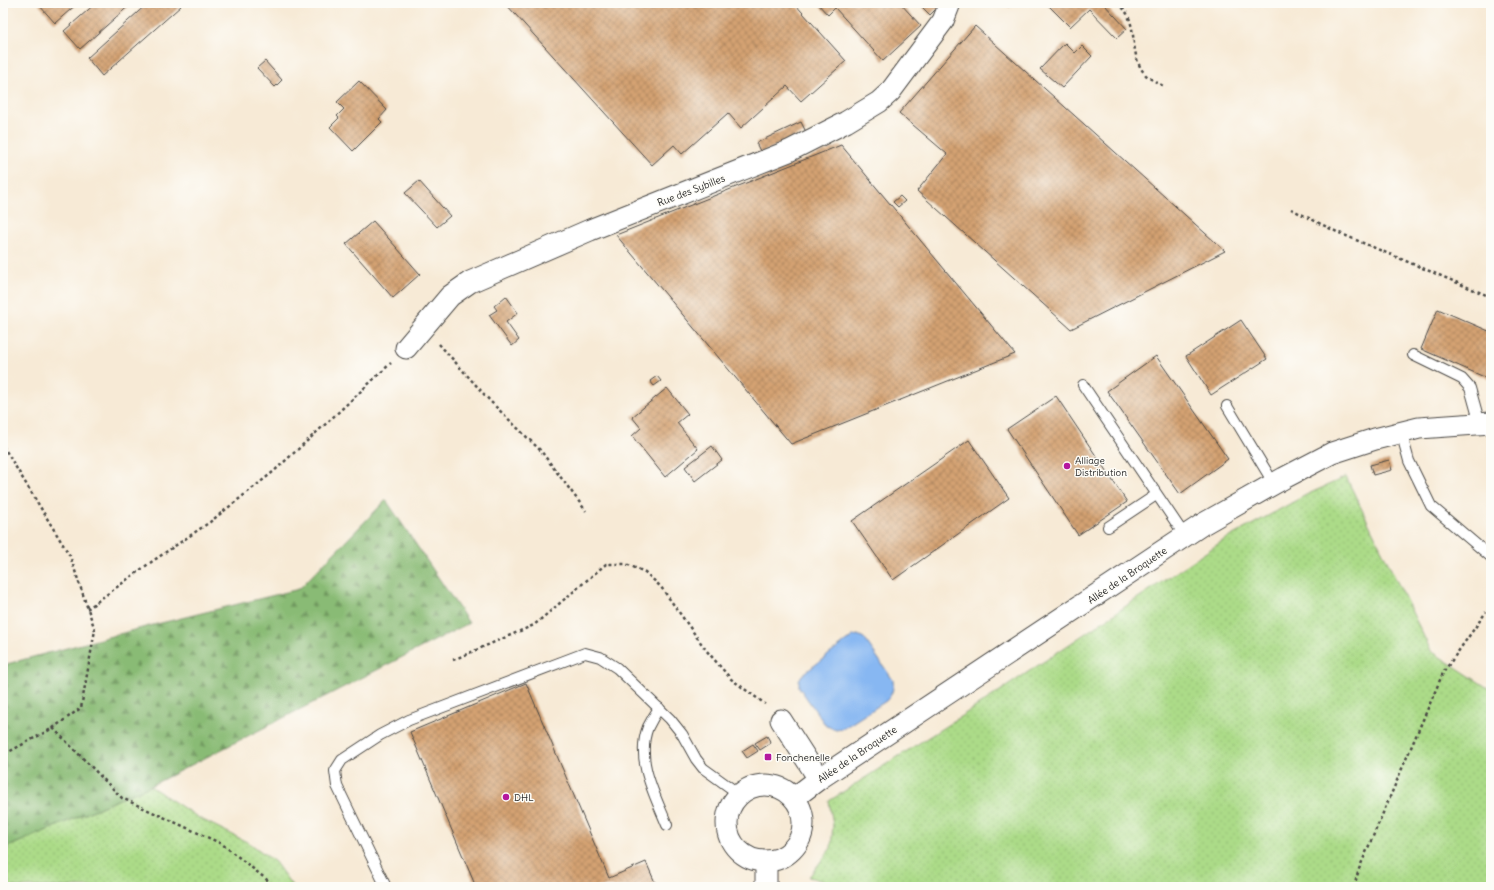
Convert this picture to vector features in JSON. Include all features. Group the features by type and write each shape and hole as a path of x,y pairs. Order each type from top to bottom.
{"street":[{"name":"Rue des Sybilles","path":"406,348 450,296 470,282 590,230 789,151 846,122 879,102 890,92 943,21 950,7 950,3"},
{"name":"Allée de la Broquette","path":"794,798 819,779 1203,524 1274,484 1332,453 1375,439 1419,428 1486,423"},
{"path":"781,720 819,779"},
{"path":"761,784 773,785 784,790 794,798 800,808 803,820 802,832 798,843 790,852 779,859 766,862 752,860 740,853 731,843 726,831 726,817 730,804 739,794 749,787 761,784"},
{"path":"766,862 766,887"}],"lane":[{"path":"1413,355 1462,379 1470,388 1486,423"},
{"path":"1083,385 1185,536"},
{"path":"1227,406 1274,484"},
{"path":"1401,432 1409,461 1431,506 1491,557"},
{"path":"1108,527 1156,495"},
{"path":"386,887 337,786 335,771 342,760 380,735 417,717 585,653 600,657 617,668 659,708 682,734 696,759 703,768 739,794"},
{"path":"659,708 648,726 643,754 647,776 667,825"}],"path":[{"path":"1118,3 1125,10 1130,19 1134,47 1137,59 1142,69 1145,74 1163,86"},
{"path":"1291,209 1337,232 1491,296"},
{"path":"424,327 491,402 541,451 586,511"},
{"path":"87,609 147,565 210,522 273,472 406,348"},
{"path":"3,446 70,556 95,630 81,708 53,728 3,755"},
{"path":"453,660 534,625 606,564 626,564 645,572 661,587 706,650 731,679 763,702 781,720"},
{"path":"1354,887 1359,869 1444,674 1486,612"},
{"path":"53,728 122,798 222,844 276,887"}],"green space":[{"path":"1346,477 1431,651 1491,690 1491,887 844,887 809,877 831,848 833,825 829,801 994,695 1224,540 1306,495"},
{"path":"386,500 469,623 150,786 3,849 3,665 149,626 299,589"},
{"path":"150,786 199,818 251,844 275,862 293,887 3,887 3,849"}],"water":[{"path":"858,635 864,638 893,680 893,689 886,701 844,728 836,729 826,726 799,687 799,680 802,675 853,636"}],"building":[{"path":"41,3 78,3 55,23 39,5"},
{"path":"96,3 132,3 80,49 64,31"},
{"path":"148,3 178,3 181,6 102,76 87,58"},
{"path":"505,3 794,3 846,61 801,101 787,86 741,128 728,113 682,154 674,145 652,165"},
{"path":"817,3 900,3 921,26 883,61 835,8 828,15"},
{"path":"918,3 948,3 940,11 936,9 930,15"},
{"path":"1003,3 1012,3 1009,7"},
{"path":"1046,3 1103,3 1127,29 1117,38 1089,9 1070,27"},
{"path":"975,26 1225,251 1071,329 917,191 947,154 899,113"},
{"path":"1065,43 1075,53 1082,46 1092,56 1062,88 1040,69"},
{"path":"265,61 282,80 275,87 257,68"},
{"path":"359,81 387,110 379,119 382,122 353,151 330,127 339,118 337,116 344,109 337,102"},
{"path":"801,122 806,132 761,153 756,143"},
{"path":"841,145 1015,354 791,444 616,235"},
{"path":"419,181 450,216 437,227 405,193"},
{"path":"900,196 905,201 898,207 893,202"},
{"path":"373,221 420,274 393,298 346,244"},
{"path":"506,296 518,313 506,322 519,340 512,346 489,315 497,310 494,306"},
{"path":"1438,309 1491,332 1491,380 1421,349"},
{"path":"1241,320 1267,359 1211,395 1186,356"},
{"path":"1156,356 1228,459 1180,494 1107,391"},
{"path":"657,376 661,381 654,386 650,381"},
{"path":"667,388 688,414 677,423 698,449 665,477 632,436 641,428 632,417"},
{"name":"Alliage Distribution","path":"1056,396 1127,502 1078,535 1007,429"},
{"path":"969,440 1009,498 893,580 852,521"},
{"path":"712,446 722,460 695,481 685,467"},
{"path":"1389,460 1392,470 1373,475 1370,465"},
{"name":"DHL","path":"526,683 609,878 646,862 657,887 476,887 410,732"},
{"path":"767,736 771,743 760,750 755,743"},
{"path":"753,744 758,751 747,758 742,751"}],"place":[{"name":"Alliage Distribution","path":"1067,466"},
{"name":"Fonchenelle","path":"768,757"},
{"name":"DHL","path":"506,797"}]}
